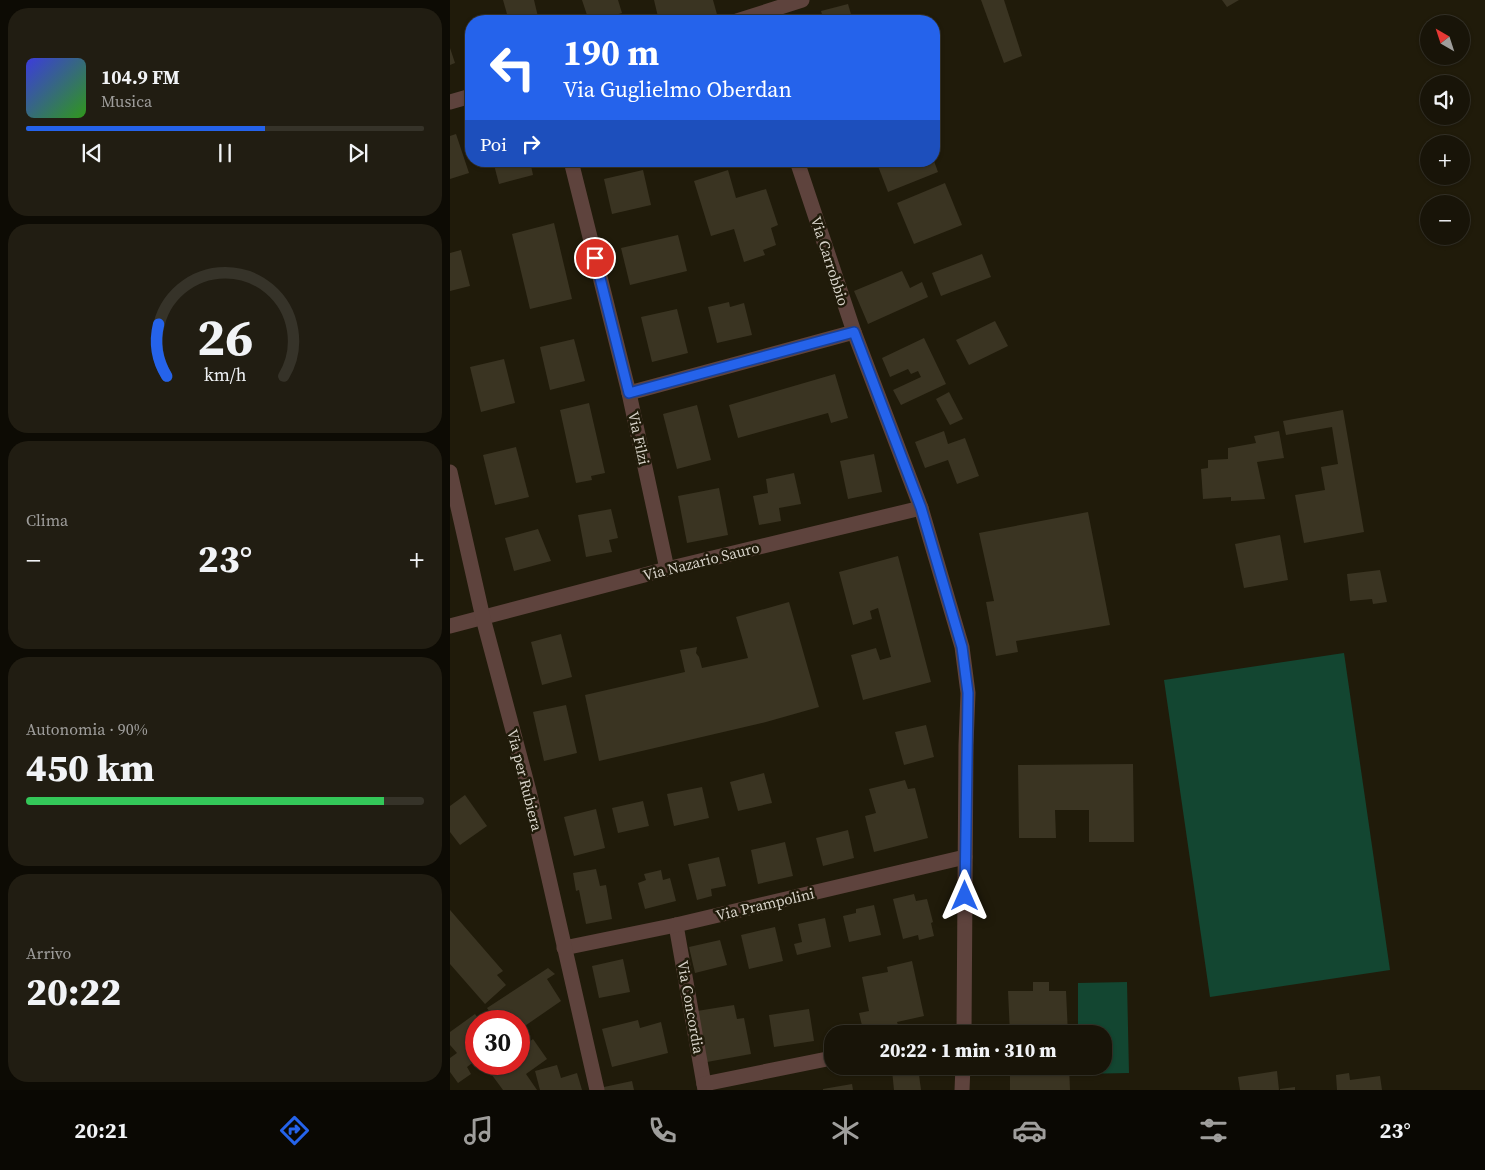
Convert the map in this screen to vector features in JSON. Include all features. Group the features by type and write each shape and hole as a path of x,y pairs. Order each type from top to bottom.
{"street":[{"path":"759,15 802,0"},
{"path":"450,102 465,98"},
{"name":"Via Filzi","path":"572,167 629,393 667,569"},
{"name":"Via Carrobbio","path":"799,167 854,332 921,508 962,647 968,693 966,857 960,1025"},
{"path":"629,393 854,332"},
{"name":"Via per Rubiera","path":"450,472 483,618 529,791 597,1090"},
{"name":"Via Nazario Sauro","path":"450,626 667,569 921,508"},
{"name":"Via Prampolini","path":"564,948 676,925 966,857"},
{"name":"Via Concordia","path":"676,925 705,1087"},
{"path":"705,1087 824,1060"},
{"path":"962,1090 963,1075"}],"green space":[{"path":"1344,653 1390,970 1210,997 1164,680"},
{"path":"1127,982 1129,1073 1112,1073 1112,1025 1078,1025 1078,983"}],"building":[{"path":"503,0 534,0 538,15 507,15"},
{"path":"582,0 618,0 622,13 616,15 587,15"},
{"path":"654,0 713,0 717,15 658,15"},
{"path":"981,0 1004,0 1022,56 1004,63"},
{"path":"1222,0 1239,0 1227,7"},
{"path":"848,4 851,15 822,15 821,11"},
{"path":"450,48 455,63 450,65"},
{"path":"456,134 465,161 465,167 467,167 469,173 450,179 450,136"},
{"path":"495,167 531,167 533,175 499,184"},
{"path":"878,167 936,167 938,172 888,192"},
{"path":"643,170 651,205 612,214 604,179"},
{"path":"728,170 736,198 766,189 778,225 771,228 776,245 763,250 765,255 744,262 734,229 711,236 694,181"},
{"path":"945,183 962,225 914,244 897,203"},
{"path":"554,223 572,299 530,309 512,234"},
{"path":"678,235 687,271 630,285 621,248"},
{"path":"461,250 470,286 450,291 450,253"},
{"path":"982,254 991,277 941,296 932,273"},
{"path":"902,271 910,288 922,282 928,297 868,324 854,291"},
{"path":"729,302 730,307 744,303 752,335 717,343 708,307"},
{"path":"677,309 688,353 652,362 641,317"},
{"path":"995,321 1008,346 969,365 956,340"},
{"path":"924,338 946,384 901,405 893,390 921,377 918,371 911,374 908,369 890,377 882,358"},
{"path":"574,339 585,381 550,390 540,347"},
{"path":"504,359 515,403 481,412 470,367"},
{"path":"835,374 848,418 831,423 828,413 738,438 729,405"},
{"path":"949,392 963,419 950,425 936,399"},
{"path":"589,403 605,473 591,476 592,480 576,483 560,410"},
{"path":"697,405 711,460 677,469 663,414"},
{"path":"1343,410 1364,532 1304,543 1295,495 1325,490 1321,467 1338,464 1332,427 1286,435 1283,421"},
{"path":"944,431 948,444 965,438 979,476 957,484 948,460 925,468 915,442"},
{"path":"1279,431 1284,458 1257,462 1265,499 1231,501 1231,497 1203,499 1201,469 1208,468 1208,460 1228,459 1228,448 1256,443 1254,436"},
{"path":"516,447 529,497 495,505 483,455"},
{"path":"874,454 882,492 848,499 840,461"},
{"path":"794,473 801,504 779,508 781,521 759,525 753,496 768,493 766,479"},
{"path":"719,488 728,535 687,543 678,496"},
{"path":"611,509 618,538 609,540 612,552 586,557 578,515"},
{"path":"1088,512 1110,625 1016,641 1018,652 996,656 986,602 994,601 979,533"},
{"path":"538,529 551,561 514,571 505,538"},
{"path":"1280,535 1288,580 1244,588 1235,544"},
{"path":"898,556 931,682 863,700 851,655 876,648 880,660 891,657 878,608 870,611 872,619 853,625 839,572"},
{"path":"1380,570 1387,602 1373,604 1372,599 1350,601 1347,574"},
{"path":"789,602 819,707 766,722 599,761 585,695 685,672 680,650 697,647 696,653 702,668 748,658 736,617"},
{"path":"561,634 572,677 542,685 531,642"},
{"path":"566,705 577,753 544,761 533,712"},
{"path":"926,725 934,757 904,765 895,732"},
{"path":"1133,764 1134,842 1089,842 1089,810 1055,810 1056,838 1019,838 1018,765"},
{"path":"764,773 772,803 738,811 730,782"},
{"path":"905,780 908,789 915,788 928,838 874,852 865,816 876,813 869,789"},
{"path":"702,787 709,818 674,826 667,794"},
{"path":"465,795 487,826 460,845 450,832 450,806"},
{"path":"643,801 649,826 618,833 612,808"},
{"path":"596,809 605,848 574,856 564,817"},
{"path":"848,830 854,858 823,866 816,838"},
{"path":"785,842 793,876 758,884 751,850"},
{"path":"719,857 726,886 711,889 712,896 697,900 688,864"},
{"path":"596,869 600,886 606,885 612,919 586,924 579,890 576,891 573,873"},
{"path":"661,870 663,880 670,878 676,901 645,909 638,883 646,880 644,874"},
{"path":"914,894 916,901 927,899 933,922 931,923 934,936 919,940 918,935 903,939 893,899"},
{"path":"874,905 881,935 849,942 843,916 856,913 856,909"},
{"path":"450,910 503,971 497,975 506,985 485,1004 450,964"},
{"path":"825,918 831,947 797,955 794,944 802,942 798,924"},
{"path":"775,927 783,961 749,969 741,935"},
{"path":"720,940 727,965 695,973 689,947"},
{"path":"623,959 630,992 599,998 592,966"},
{"path":"912,961 924,1016 897,1022 898,1025 862,1025 859,1013 869,1011 862,977 888,972 887,967"},
{"path":"548,968 555,974 547,979 561,1001 530,1022 530,1010 488,1010 487,1008"},
{"path":"1033,982 1049,982 1049,991 1066,991 1068,1025 1010,1025 1008,991 1033,991"},
{"path":"734,1005 737,1019 744,1018 751,1054 707,1062 697,1011"},
{"path":"809,1009 814,1041 774,1047 769,1015"},
{"path":"638,1020 640,1028 661,1022 668,1053 612,1067 602,1029"},
{"path":"465,1021 465,1075 470,1075 458,1083 450,1072 450,1058 457,1053 450,1045 450,1032"},
{"path":"533,1039 547,1059 530,1071 530,1041"},
{"path":"557,1065 561,1078 577,1073 582,1090 540,1090 535,1071"},
{"path":"1277,1071 1279,1090 1240,1090 1238,1077"},
{"path":"1349,1073 1350,1080 1380,1076 1382,1090 1337,1090 1336,1075"},
{"path":"492,1075 527,1075 537,1090 503,1090"},
{"path":"892,1075 919,1075 921,1090 894,1090"},
{"path":"1010,1075 1069,1075 1070,1090 1010,1090"},
{"path":"632,1081 634,1090 604,1090 604,1087"},
{"path":"852,1084 853,1090 823,1090 823,1089"},
{"path":"1295,1087 1295,1090 1280,1090 1280,1089"}],"route":[{"path":"595,258 629,393 854,332 921,508 962,647 968,693 965,896"}]}
